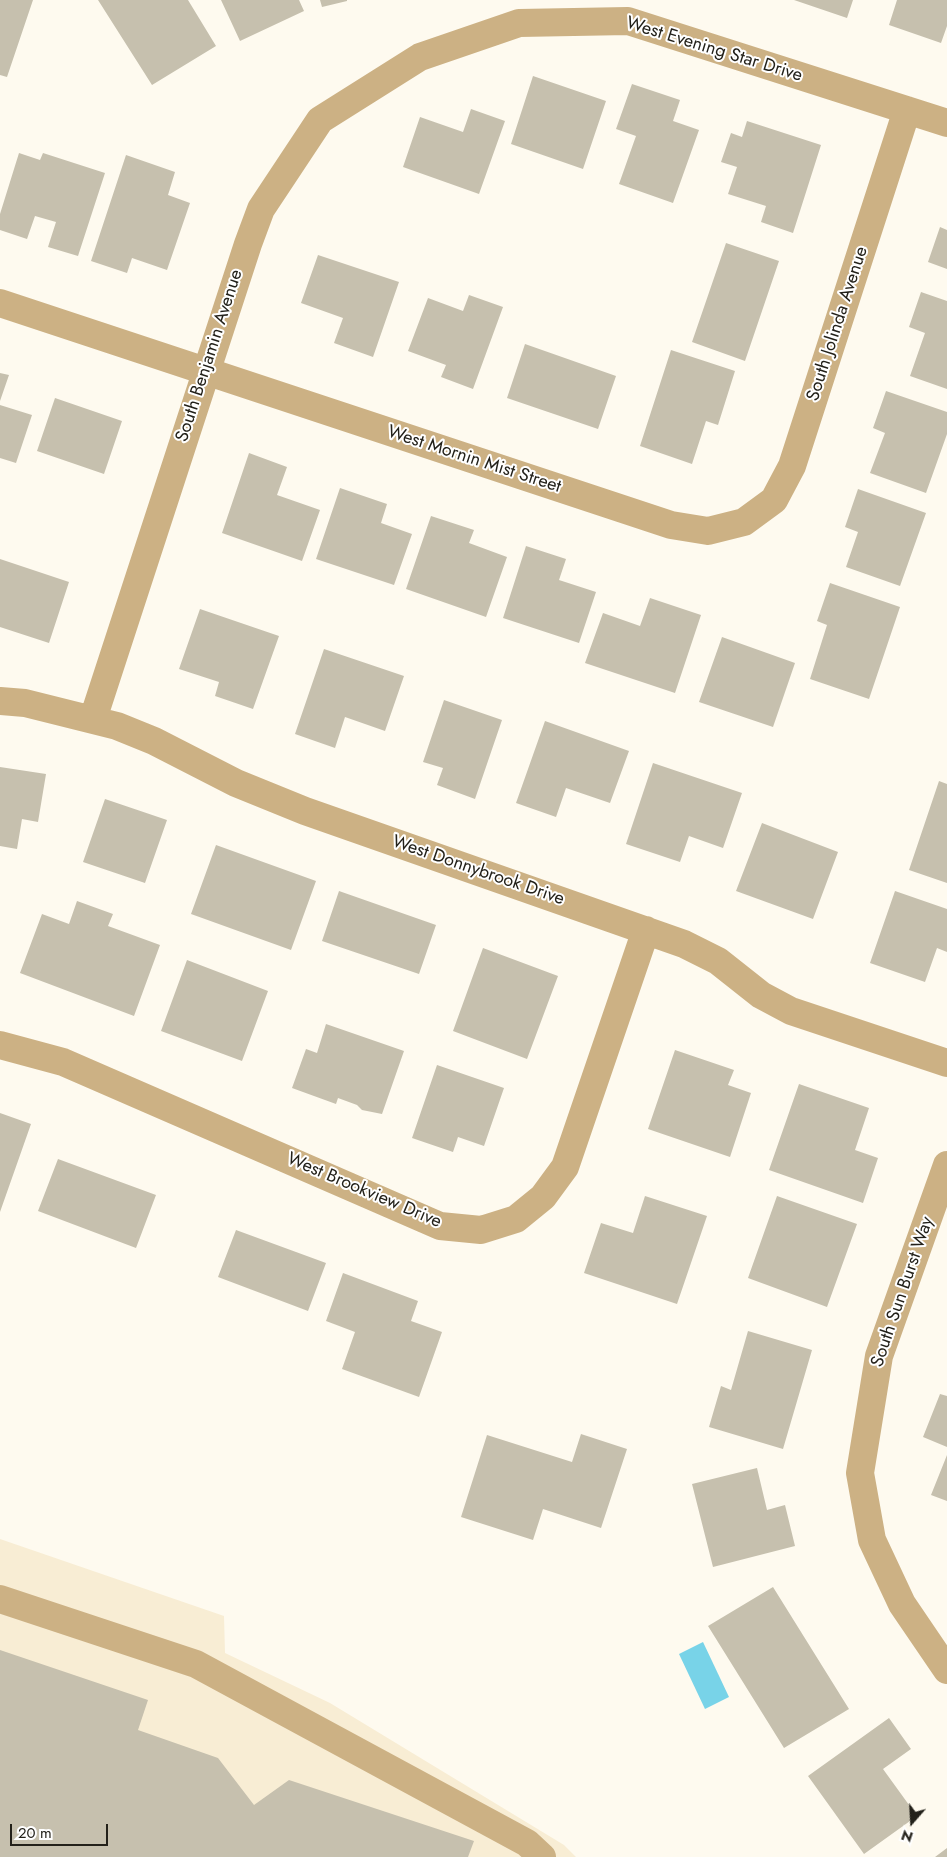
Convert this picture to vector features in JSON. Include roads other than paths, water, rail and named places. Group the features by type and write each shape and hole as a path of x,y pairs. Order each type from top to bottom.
{"street":[{"name":"West Evening Star Drive","path":"420,57 519,23 628,21 947,123"},
{"name":"South Benjamin Avenue","path":"93,719 206,371 262,209 320,120 420,57"},
{"name":"South Jolinda Avenue","path":"744,522 774,500 792,466 907,110"},
{"name":"West Mornin Mist Street","path":"0,303 672,525 708,531 744,522"},
{"name":"West Donnybrook Drive","path":"0,701 26,703 93,719 154,741 236,783 305,811 646,930 718,961 761,995 791,1011 947,1063"},
{"name":"West Brookview Drive","path":"0,1045 63,1062 440,1226 482,1230 516,1219 543,1197 565,1167 646,930"},
{"name":"South Sun Burst Way","path":"947,1165 879,1356 860,1473 872,1540 902,1604 947,1670"},
{"path":"0,1599 196,1664 527,1843 542,1857"}],"water":[{"path":"703,1642 729,1697 705,1709 679,1654"}]}
